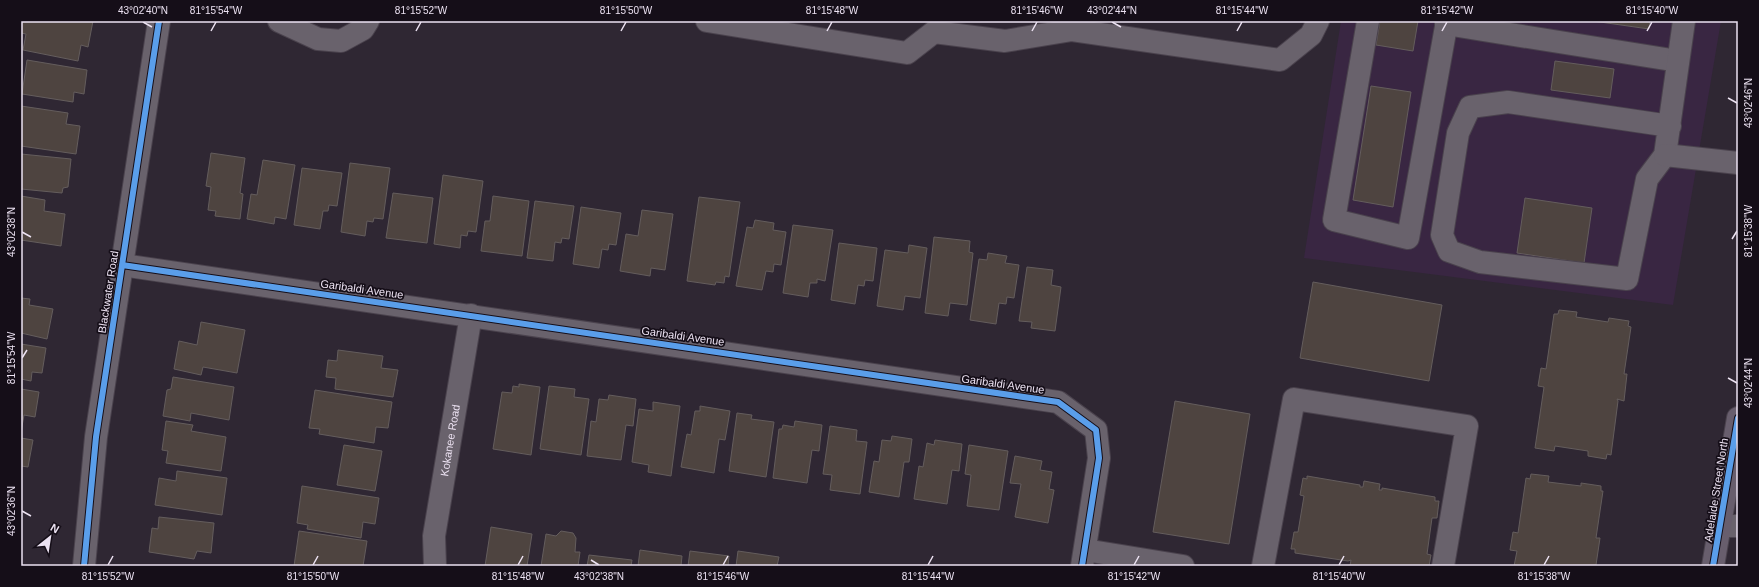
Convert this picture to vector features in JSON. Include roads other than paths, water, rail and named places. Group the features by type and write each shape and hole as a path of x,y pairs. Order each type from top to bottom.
{"main road":[{"name":"Adelaide Street North","path":"1714,566 1729,526 1738,418"}],"street":[{"name":"Blackwater Road","path":"84,566 96,437 159,21"},
{"path":"279,21 318,39 341,41 363,29 368,21"},
{"path":"707,21 907,52 934,32 1004,41 1072,30 1280,60 1311,35 1318,21"},
{"path":"1368,21 1334,220 1408,238 1447,23 1678,61"},
{"path":"1670,126 1508,102 1470,107 1458,133 1442,235 1449,251 1480,262 1627,279 1647,179 1665,155 1670,126 1684,21"},
{"path":"1665,155 1738,163"},
{"name":"Garibaldi Avenue","path":"122,265 1058,402 1096,430 1098,458 1084,558"},
{"name":"Kokanee Road","path":"435,566 434,536 471,315"},
{"path":"1263,566 1294,399 1467,426 1444,566"},
{"path":"1084,558 1183,566"}]}
